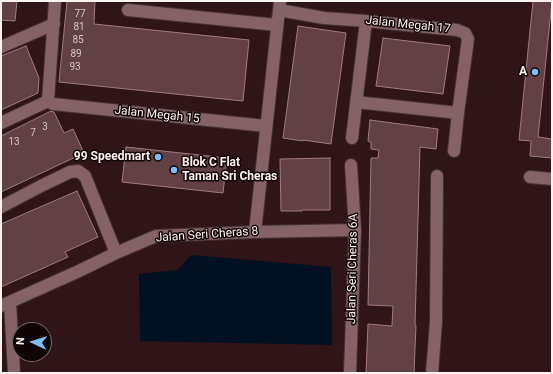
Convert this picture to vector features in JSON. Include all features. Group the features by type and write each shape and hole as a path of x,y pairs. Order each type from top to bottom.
{"street":[{"path":"1,123 48,101 55,1"},
{"path":"254,232 280,6"},
{"name":"Jalan Megah 17","path":"280,6 324,18 457,30 465,33 468,39 454,151"},
{"path":"128,10 277,25"},
{"path":"352,138 366,21"},
{"path":"1,47 54,24"},
{"name":"Jalan Megah 15","path":"48,101 53,104 266,126"},
{"path":"356,102 458,113"},
{"name":"Jalan Seri Cheras 6A","path":"350,373 355,230 351,165"},
{"path":"1,206 70,172 78,171 84,176 116,253"},
{"path":"432,373 436,322 437,176"},
{"path":"530,177 552,179"},
{"name":"Jalan Seri Cheras 8","path":"5,304 156,236 355,230"},
{"path":"5,304 14,373"}],"water":[{"path":"191,255 331,267 332,345 140,341 139,274 177,270"}],"building":[{"path":"1,1 17,1 15,21 1,20"},
{"path":"67,1 95,1 94,24 249,40 243,101 59,82"},
{"name":"A","path":"533,1 552,1 538,137 552,139 552,158 530,156 531,141 519,140"},
{"path":"298,26 346,33 331,144 283,138"},
{"path":"383,38 450,46 443,94 376,86"},
{"path":"26,46 39,78 38,93 1,110 1,56"},
{"path":"51,111 54,112 64,133 73,129 84,153 1,192 1,136"},
{"path":"370,120 438,129 436,149 420,147 414,373 366,373 368,324 392,326 393,306 368,305 371,158 378,158 379,150 371,149 371,142 368,141"},
{"name":"Blok C Flat Taman Sri Cheras","path":"126,147 227,158 223,193 122,182"},
{"path":"330,158 330,210 281,211 280,159"},
{"path":"77,191 98,237 65,252 68,257 1,287 1,224"}],"place":[{"name":"A","path":"535,72"},
{"name":"99 Speedmart","path":"158,157"},
{"name":"Blok C Flat Taman Sri Cheras","path":"174,170"}]}
